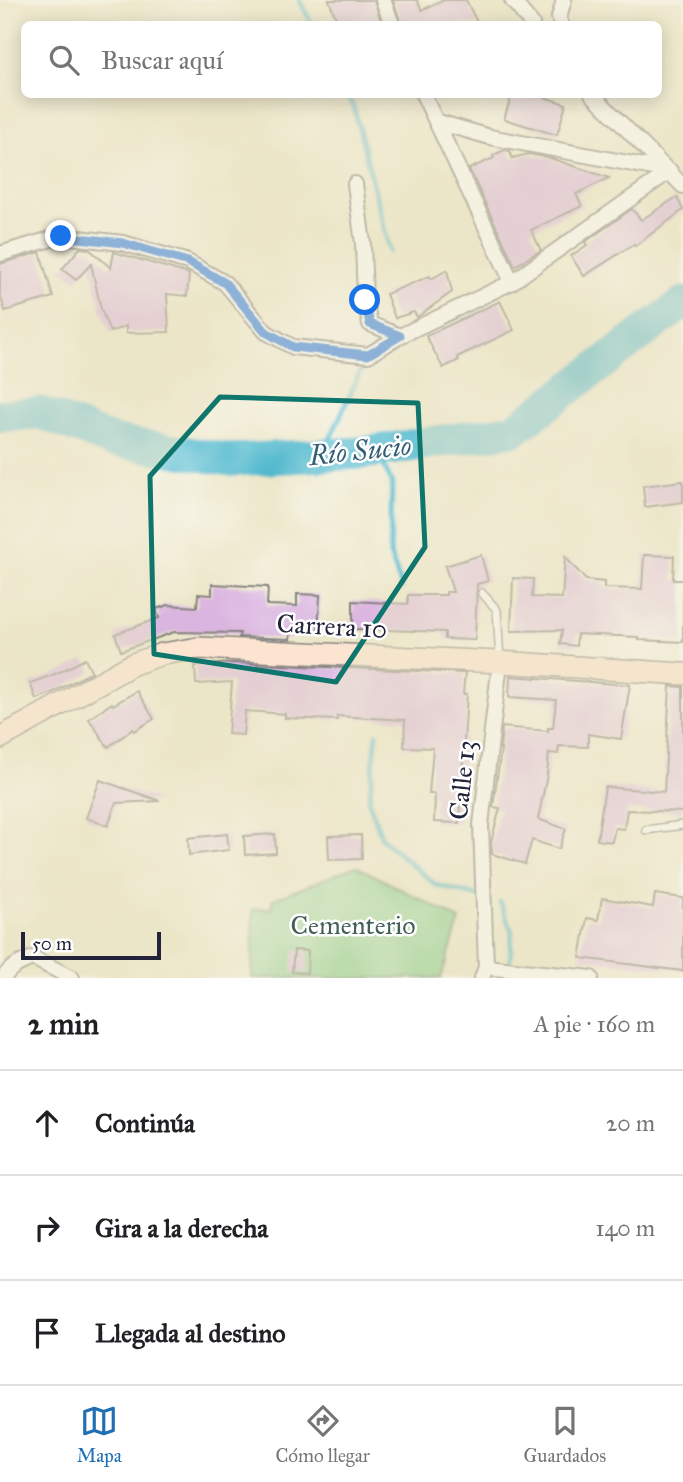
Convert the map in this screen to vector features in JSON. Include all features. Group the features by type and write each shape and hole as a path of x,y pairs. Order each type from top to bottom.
{"main road":[{"name":"Carrera 10","path":"0,738 133,664 162,654 199,648 500,662 683,674"}],"street":[{"path":"383,0 391,21"},
{"path":"512,0 530,21"},
{"path":"560,21 564,0"},
{"path":"426,98 512,282"},
{"path":"596,98 683,186"},
{"path":"438,122 490,137 670,171"},
{"path":"0,254 61,236 123,243 188,262 225,283 266,332 293,347 368,355 400,336 512,282 670,171"},
{"path":"355,184 363,243 365,300 370,324 400,336"},
{"name":"Calle 13","path":"484,973 481,825 500,662"},
{"path":"4,978 5,974 20,962 33,958 72,978"},
{"path":"484,973 591,978"}],"lane":[{"name":"Calle 13","path":"482,593 497,610 500,662"},
{"path":"646,830 683,825"}],"highlighted area":[{"path":"220,397 418,403 425,547 336,682 154,654 150,476"}],"green space":[{"name":"Cementerio","path":"356,866 460,920 441,978 252,978 253,909 272,908 272,900"}],"building":[{"path":"329,0 374,0 381,21 337,21"},
{"path":"393,0 417,0 422,10 444,0 466,0 476,21 400,21"},
{"path":"511,98 547,98 566,104 557,135 504,119"},
{"path":"505,150 510,151 512,158 529,154 550,158 609,178 576,194 582,206 531,230 541,250 515,266 469,169"},
{"path":"677,197 683,210 635,246 634,244 584,276 571,256 587,245 585,242 632,209 641,220"},
{"path":"80,248 89,249 111,268 114,252 189,274 187,296 167,294 169,332 126,333 126,326 110,332 101,309 91,264 76,280 62,269"},
{"path":"40,252 53,297 5,311 0,295 0,264"},
{"path":"447,270 452,292 417,317 414,312 395,318 386,294 430,276 431,279"},
{"path":"500,301 514,330 457,357 459,360 443,368 426,336"},
{"path":"683,481 683,502 645,507 643,486"},
{"path":"481,555 488,581 477,584 475,640 445,639 445,632 353,629 353,601 408,604 408,595 446,595 446,592 453,592 445,566"},
{"path":"644,555 674,556 673,580 683,580 683,642 577,634 576,646 560,644 562,630 511,631 513,578 533,579 532,597 562,598 565,557 586,580 604,582 604,588 642,589"},
{"path":"212,584 268,587 267,605 297,606 297,594 320,595 318,632 291,631 290,639 239,637 240,633 174,632 121,651 115,634 159,618 156,609 168,605 197,607 198,594 212,595"},
{"path":"85,659 92,672 36,699 30,683"},
{"path":"233,663 465,673 463,694 467,694 459,823 434,822 435,794 429,794 433,748 404,747 405,720 337,716 337,720 285,718 285,714 245,711 243,735 228,734 232,682 196,684 195,666"},
{"path":"510,676 630,685 621,739 588,734 588,747 559,746 558,754 549,753 538,819 566,829 559,849 532,840 525,864 492,854 491,842 500,808 493,807 502,727 548,731 548,728 553,728 556,700 509,697"},
{"path":"670,686 683,687 683,812 627,810 624,829 615,828 612,842 597,840 605,787 664,792"},
{"path":"137,691 154,719 134,731 133,729 108,747 89,719 112,703 113,705"},
{"path":"100,780 160,801 116,803 108,826 86,818"},
{"path":"227,834 229,850 189,855 188,838"},
{"path":"275,834 276,853 245,855 244,836"},
{"path":"361,835 362,859 329,860 328,836"},
{"path":"655,894 683,898 683,971 580,958 587,918 598,920 602,898 653,907"},
{"path":"294,950 308,951 307,973 292,972"}],"waterway":[{"path":"299,0 310,21"},
{"path":"349,98 354,108 390,252"},
{"name":"Río Sucio","path":"0,416 41,413 113,441 231,460 363,453 514,430 683,303"},
{"path":"323,455 360,372"},
{"path":"370,452 384,466 392,483 390,554 402,588"},
{"path":"377,734 369,802 382,839 436,885 478,896"},
{"path":"500,902 512,932 510,963"}],"route":[{"path":"61,236 123,243 188,262 225,283 266,332 293,347 368,355 400,336 370,324 365,300"}]}
